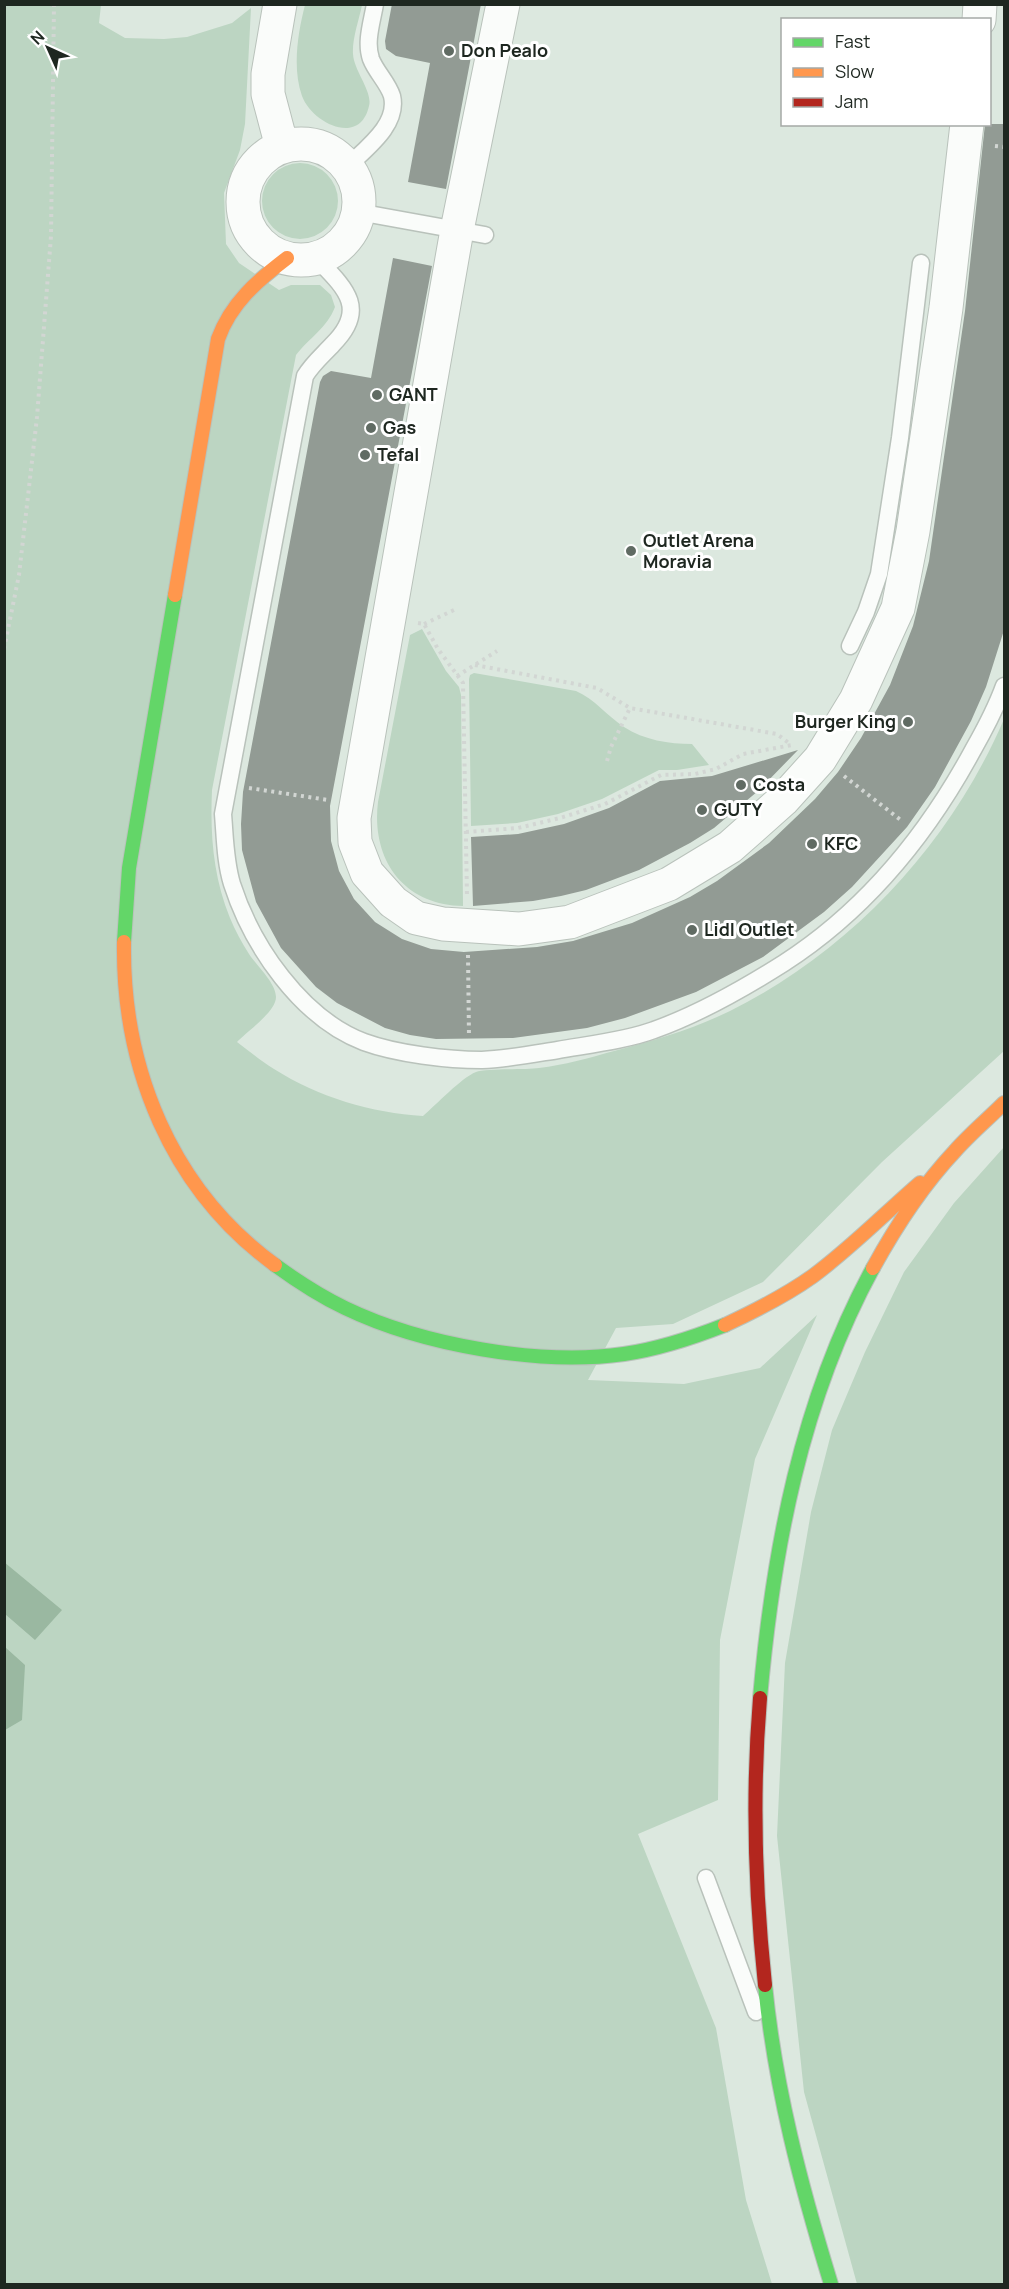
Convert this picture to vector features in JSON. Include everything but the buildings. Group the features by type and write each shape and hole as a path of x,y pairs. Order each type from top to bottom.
{"main road":[{"path":"301,258 250,286 225,319 218,339 133,839 126,905 125,991 128,1021 140,1070 155,1113 171,1145 205,1197 227,1222 260,1253 300,1283 342,1306 390,1326 486,1350 575,1359 637,1353 686,1340 728,1323 781,1297 827,1266 946,1160 1004,1104"},
{"path":"831,2284 802,2188 775,2062 764,1994 754,1811 763,1660 773,1583 787,1509 805,1435 828,1364 860,1293 898,1227 946,1160"}],"street":[{"path":"280,4 271,54 268,94 282,147"},
{"path":"503,4 471,232 388,617 354,818 355,842 367,873 393,902 416,918 468,927 519,929 570,922 669,884 730,847 783,800 820,759 856,700 898,608 913,531 946,308 967,126"},
{"path":"306,144 334,155 347,167 355,181 358,212 348,236 333,249 301,258 277,255 259,243 248,225 243,194 250,174 264,158 282,147 306,144"}],"lane":[{"path":"347,167 386,125 393,111 392,95 371,59 369,39 375,4"},
{"path":"358,212 471,232"},
{"path":"301,258 342,287 351,303 352,311 344,332 312,365 305,376 223,814 226,854 232,884 261,949 287,983 326,1022 364,1041 414,1054 475,1059 578,1047 652,1031 723,999 785,962 838,922 883,880 921,835 954,785 1005,686"},
{"path":"850,646 866,612 879,574 900,438 921,263"},
{"path":"706,1878 775,2062"}],"path":[{"path":"4,649 19,575 37,417 50,259 54,4"},
{"path":"388,617 424,624 454,610"},
{"path":"424,624 463,683 468,927 475,1059"},
{"path":"458,676 497,651"},
{"path":"475,665 597,688 630,708 777,734 790,744 813,753 921,835"},
{"path":"606,761 630,708"},
{"path":"466,832 518,828 560,819 605,804 661,775 716,769 743,754 790,744"},
{"path":"228,785 356,804"}],"shaded area":[{"path":"5,5 101,5 99,23 125,38 164,39 187,37 232,23 251,8 245,124 240,150 224,193 226,244 239,263 279,290 291,285 320,285 331,295 335,307 323,327 296,355 212,790 214,855 224,902 244,945 252,959 270,980 276,997 271,1009 237,1042 264,1063 309,1088 346,1102 384,1111 423,1116 456,1086 476,1072 539,1068 576,1061 673,1034 730,1011 774,986 816,958 856,925 892,889 926,850 956,808 982,765 1004,719 1004,1051 882,1162 763,1282 673,1324 616,1328 588,1380 684,1384 760,1368 817,1315 755,1459 720,1640 718,1800 638,1834 716,2028 746,2200 772,2284 5,2284"},
{"path":"305,5 362,5 353,54 370,100 364,118 356,126 336,127 325,122 307,106 302,96 297,62 298,38"},
{"path":"300,163 314,166 327,174 335,187 338,201 335,215 327,228 314,236 300,239 286,236 273,228 265,215 262,201 265,187 273,174 286,166"},
{"path":"422,629 446,671 459,687 461,695 463,906 442,904 408,888 395,875 386,860 377,823 378,802 410,635"},
{"path":"474,673 576,691 589,698 618,723 640,735 674,743 692,744 709,765 659,770 602,799 558,814 517,823 471,826 469,679"},
{"path":"1004,1147 1004,2284 857,2284 804,2092 777,1836 785,1663 811,1512 832,1430 865,1352 904,1272 954,1203"},
{"path":"4,1562 62,1610 35,1640 5,1614"},
{"path":"5,1647 25,1665 22,1720 5,1730"}],"traffic: fast":[{"path":"124,942 129,868 175,595"},
{"path":"275,1265 345,1308 376,1321 445,1342 519,1354 556,1357 624,1354 675,1342 725,1325"},
{"path":"760,1698 773,1587 794,1477 827,1370 848,1318 873,1268"},
{"path":"765,1985 775,2061 790,2136 831,2284"}],"traffic: slow":[{"path":"175,595 218,339 230,314 246,294 287,258"},
{"path":"124,942 126,989 132,1035 143,1080 160,1122 181,1163 207,1200 239,1234 275,1265"},
{"path":"873,1268 900,1222 943,1164 1004,1103"},
{"path":"725,1325 770,1303 813,1276 920,1183"}],"traffic: jam":[{"path":"760,1698 756,1770 756,1842 765,1985"}],"place":[{"name":"Don Pealo","path":"449,51"},
{"name":"GANT","path":"377,395"},
{"name":"Gas","path":"371,428"},
{"name":"Tefal","path":"365,455"},
{"name":"Outlet Arena Moravia","path":"631,551"},
{"name":"Burger King","path":"908,722"},
{"name":"Costa","path":"741,785"},
{"name":"GUTY","path":"702,810"},
{"name":"KFC","path":"812,844"},
{"name":"Lidl Outlet","path":"692,930"}]}
